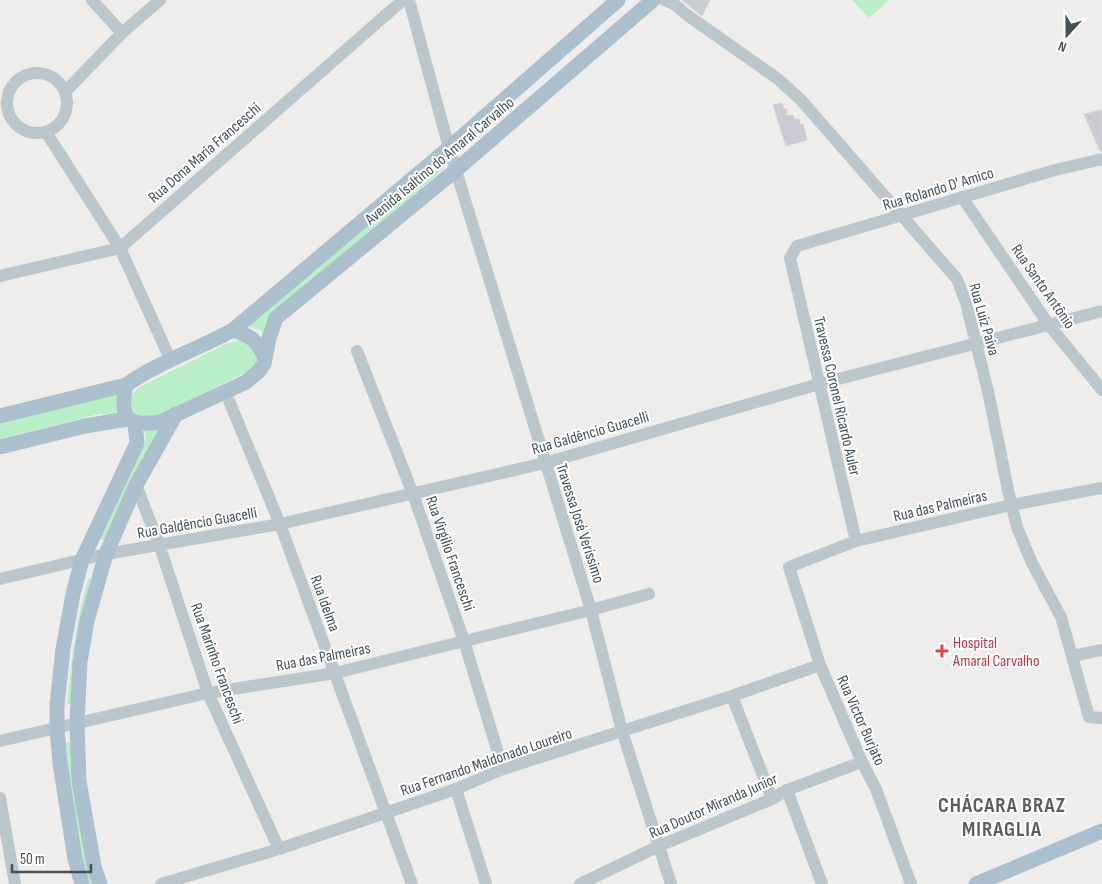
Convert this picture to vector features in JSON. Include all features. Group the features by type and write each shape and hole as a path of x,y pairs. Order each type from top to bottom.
{"main road":[{"name":"Avenida Isaltino do Amaral Carvalho","path":"0,416 126,385 141,375 233,330 449,148 618,0"},
{"name":"Avenida Isaltino do Amaral Carvalho","path":"265,358 276,318 456,170 653,0"},
{"path":"0,447 84,426 132,421 144,424 160,422 246,382 264,364 265,358 258,344 247,334 233,330"},
{"path":"82,884 75,859 60,763 57,705 63,649 73,594 82,560 138,442 132,421 124,409 123,398 126,385"},
{"path":"100,884 94,866 79,781 77,723 80,662 87,621 106,554 136,484 176,414"},
{"path":"976,884 1102,831"}],"street":[{"path":"92,0 122,33"},
{"path":"65,92 122,33 160,0"},
{"name":"Rua Dona Maria Franceschi","path":"0,276 120,248 403,0"},
{"name":"Travessa José Veríssimo","path":"409,0 449,148 591,610 622,731 671,884"},
{"name":"Rua Luiz Paiva","path":"670,1 790,89 835,137 957,278 966,304 988,391 1017,527 1032,563 1061,617 1072,656 1096,717"},
{"path":"36,73 48,75 58,81 65,92 68,104 64,116 57,126 46,132 33,132 21,128 4,109 14,84 24,76 36,73"},
{"path":"46,132 120,248 170,361"},
{"name":"Rua Rolando D' Amico","path":"790,258 797,246 1055,170 1102,159"},
{"name":"Rua Santo Antônio","path":"962,198 1049,325 1102,390"},
{"name":"Travessa Coronel Ricardo Auler","path":"790,258 856,541"},
{"name":"Rua Galdêncio Guacelli","path":"0,579 106,554 280,524 545,463 819,384 1102,311"},
{"name":"Rua Virgilio Franceschi","path":"357,351 413,494 464,641 503,769"},
{"name":"Rua Idelma","path":"225,391 280,524 412,884"},
{"name":"Rua Marinho Franceschi","path":"136,484 159,544 208,693 279,849"},
{"name":"Rua das Palmeiras","path":"789,567 856,541 1012,505 1102,488"},
{"name":"Rua Victor Burjato","path":"789,567 820,665 862,762 876,789 911,884"},
{"name":"Rua das Palmeiras","path":"0,741 208,693 335,672 591,610 649,594"},
{"path":"1072,656 1102,650"},
{"name":"Rua Fernando Maldonado Loureiro","path":"161,884 279,849 456,789 503,769 732,696 820,665"},
{"path":"732,696 772,798"},
{"name":"Rua Doutor Miranda Junior","path":"580,884 609,878 659,846 787,790 862,762"},
{"path":"456,789 486,884"},
{"path":"787,790 822,884"},
{"path":"0,798 15,884"}],"green space":[{"path":"852,0 889,0 869,18"},
{"path":"439,165 444,166 443,170 279,307 265,336 262,331 245,325"},
{"path":"239,340 249,343 256,354 257,360 251,370 149,420 134,415 130,407 130,399 133,393 140,387 226,344"},
{"path":"120,393 119,415 99,414 0,439 0,424"},
{"path":"165,424 105,540 101,540 100,538 131,469 145,444 144,429"},
{"path":"88,579 92,580 73,704 67,704 77,625"},
{"path":"68,742 71,743 95,884 86,884 71,801 66,744"}],"building":[{"path":"682,0 710,0 702,16"},
{"path":"782,103 784,109 787,109 787,116 793,115 794,119 799,119 800,124 803,124 807,140 786,146 773,105"},
{"path":"1102,110 1102,151 1100,151 1084,114"}],"place":[{"name":"Hospital Amaral Carvalho","path":"942,651"}],"district":[{"name":"CHÁCARA BRAZ MIRAGLIA","path":"1002,817"}]}
